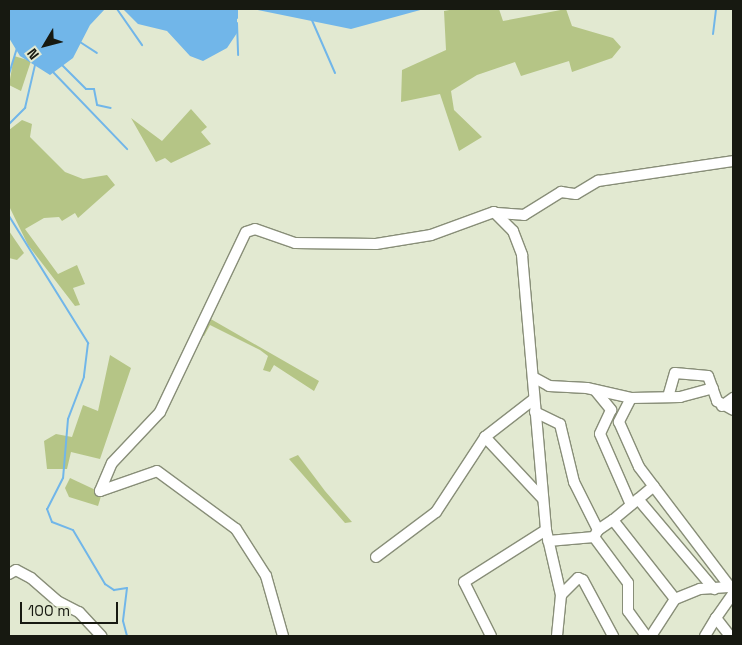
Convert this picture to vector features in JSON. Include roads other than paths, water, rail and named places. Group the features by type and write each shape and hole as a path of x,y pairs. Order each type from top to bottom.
{"street":[{"path":"283,636 266,576 236,529 156,471 100,491 106,470 160,412 246,232 255,229 295,243 371,244 431,234 482,213 524,215 561,192 576,194 598,181 733,161"},
{"path":"497,213 513,231 522,255 546,530 561,595 557,636"},
{"path":"668,397 675,373 708,376 722,406 733,410"},
{"path":"533,377 549,386 595,390 630,398 668,397 713,388"},
{"path":"595,390 611,410 600,434 635,502 714,589"},
{"path":"630,398 619,422 639,467 733,590"},
{"path":"722,406 733,398"},
{"path":"376,557 443,505 485,437 534,400"},
{"path":"536,412 560,424 574,482 596,533 628,583 628,611 646,636"},
{"path":"485,437 543,499"},
{"path":"548,542 596,533 654,486"},
{"path":"614,520 675,599"},
{"path":"491,636 464,582 546,530"},
{"path":"9,574 16,570 31,578 57,601 79,612 100,636"},
{"path":"561,595 578,578 583,580 613,636"},
{"path":"651,636 675,599 700,589 733,590"},
{"path":"705,636 733,590"},
{"path":"716,618 730,636"}],"water":[{"path":"9,9 105,9 90,25 73,58 50,75 20,56 9,38"},
{"path":"123,9 237,9 237,33 227,48 203,61 190,56 167,31 138,24"},
{"path":"253,9 424,9 351,29"}],"waterway":[{"path":"117,9 142,45"},
{"path":"237,9 237,18"},
{"path":"713,34 716,9"},
{"path":"311,18 335,73"},
{"path":"237,23 238,55"},
{"path":"80,42 97,53"},
{"path":"9,74 17,47"},
{"path":"9,124 25,108 35,65"},
{"path":"62,65 86,89 94,89 97,105 111,108"},
{"path":"53,72 127,149"},
{"path":"9,216 88,343 84,377 68,419 63,478 47,509 52,522 73,530 105,584 114,590 127,588 123,621 127,636"}]}
